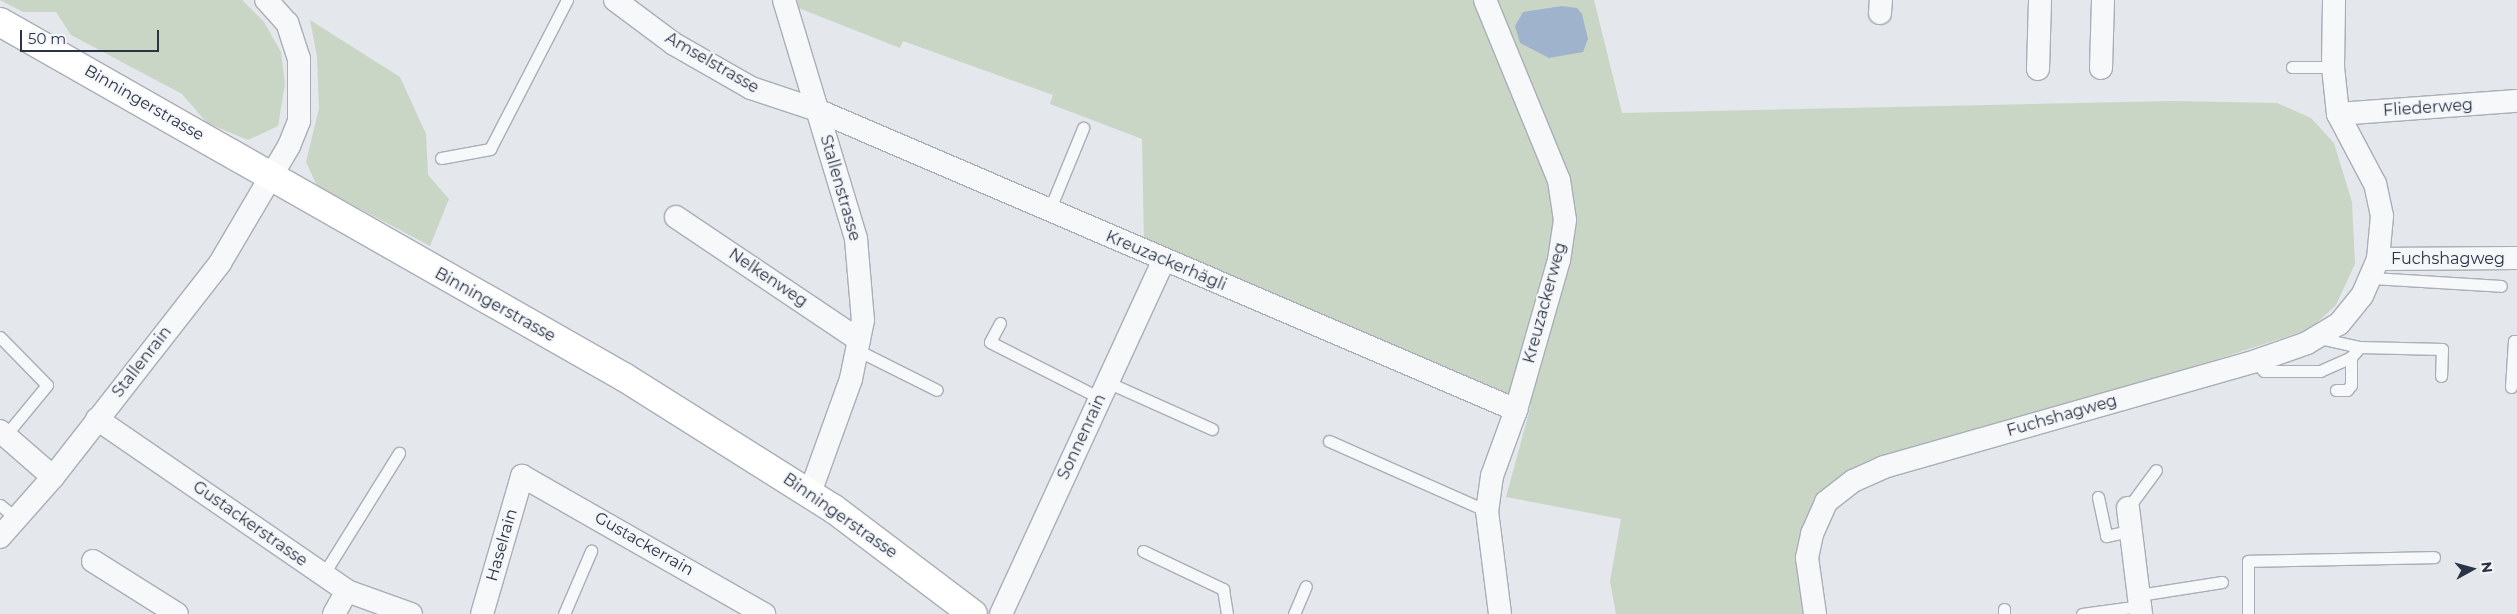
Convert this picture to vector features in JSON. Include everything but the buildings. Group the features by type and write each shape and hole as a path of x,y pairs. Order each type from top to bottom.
{"main road":[{"name":"Binningerstrasse","path":"0,22 624,377 810,493 973,614"}],"street":[{"name":"Stallenrain","path":"0,536 8,511 52,477 220,264 271,177 299,121 301,88 299,59 287,23 266,0"},
{"name":"Amselstrasse","path":"616,0 674,44 751,88 817,110"},
{"name":"Stallenstrasse","path":"784,0 856,239 863,320 851,379 810,493"},
{"name":"Kreuzackerweg","path":"1485,0 1559,180 1565,220 1560,260 1516,410 1492,476 1487,511 1500,614"},
{"path":"2038,69 2040,0"},
{"path":"2101,68 2103,0"},
{"name":"Fuchshagweg","path":"1815,614 1807,558 1812,534 1826,502 1853,482 1884,467 2254,361 2319,338 2339,324 2362,296 2375,269 2382,216 2375,184 2338,114 2334,67 2334,0"},
{"name":"Fliederweg","path":"2338,114 2517,101"},
{"name":"Kreuzackerhägli","path":"817,110 1516,410"},
{"name":"Nelkenweg","path":"676,217 858,345"},
{"name":"Fuchshagweg","path":"2375,269 2517,258"},
{"name":"Sonnenrain","path":"1001,614 1164,260"},
{"name":"Gustackerstrasse","path":"97,419 347,592 411,614"},
{"path":"2,434 52,477"},
{"name":"Haselrain","path":"482,614 522,476"},
{"name":"Gustackerrain","path":"522,476 764,614"},
{"path":"2128,508 2140,605"},
{"path":"93,561 177,614"},
{"path":"334,614 347,592"}],"lane":[{"path":"441,158 490,149 567,0"},
{"path":"2292,67 2334,67"},
{"path":"1050,211 1083,128"},
{"path":"2375,269 2501,286"},
{"path":"1000,323 990,342 1104,390 1212,429"},
{"path":"0,337 47,385 2,434"},
{"path":"2319,338 2360,347 2442,349 2442,376"},
{"path":"2511,387 2515,341"},
{"path":"858,345 937,390"},
{"path":"2254,361 2264,371 2320,371 2351,357 2360,347"},
{"path":"2336,390 2347,390 2351,386 2351,357"},
{"path":"1329,441 1487,511"},
{"path":"323,575 399,453"},
{"path":"2128,508 2156,470"},
{"path":"2098,497 2106,536 2130,531"},
{"path":"564,614 592,550"},
{"path":"1143,551 1223,589 1226,614"},
{"path":"2248,614 2248,561 2434,557"},
{"path":"2082,614 2140,605 2222,582"},
{"path":"1294,614 1306,586"}],"green space":[{"path":"0,0 242,0 264,22 281,52 285,84 278,126 248,140 207,123 182,94 71,35 56,12 23,12"},
{"path":"795,0 1475,0 1534,150 1550,138 1495,0 1594,0 1622,113 2172,101 2277,103 2311,118 2334,143 2352,202 2355,264 2336,305 2310,329 2141,384 1996,423 1857,466 1817,495 1796,559 1803,614 1616,614 1610,581 1621,519 1506,497 1531,405 1144,243 1142,139 1050,104 1053,95 903,41 900,48 796,7"},
{"path":"310,20 400,77 426,134 428,175 449,199 430,246 317,186 306,162 319,108 317,56"}],"water":[{"path":"1562,6 1577,8 1582,14 1588,39 1583,52 1549,58 1520,43 1515,26 1523,12"}]}
